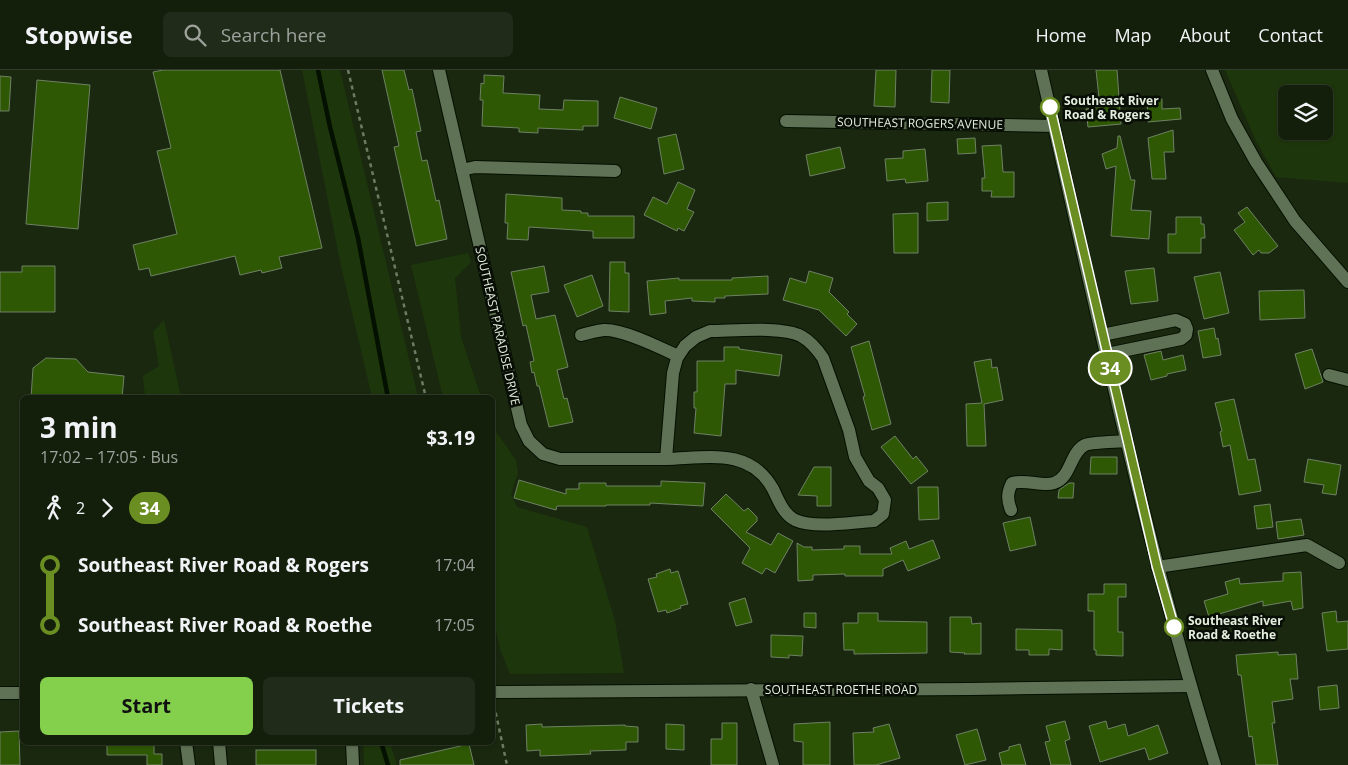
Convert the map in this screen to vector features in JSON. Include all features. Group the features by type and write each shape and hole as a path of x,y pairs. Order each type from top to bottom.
{"street":[{"name":"SOUTHEAST PARADISE DRIVE","path":"439,70 521,425 529,441 543,454 560,459 728,457 747,462 756,468 771,486 783,509 794,519 813,524 874,521 882,514 885,500 878,488 869,481 856,457 849,430 827,367 817,348 800,336 780,331 710,332 696,337 685,346 678,356"},
{"path":"1041,70 1157,567 1190,686 1215,765"},
{"path":"1212,70 1232,120 1256,162 1295,221 1348,282"},
{"name":"SOUTHEAST ROGERS AVENUE","path":"786,120 1054,126"},
{"path":"462,170 475,167 615,171"},
{"path":"1102,335 1176,320 1185,324 1187,329 1186,335 1181,339 1107,354"},
{"path":"580,335 604,330 613,331 657,346 678,356 673,373 666,459"},
{"path":"1329,375 1348,380"},
{"path":"1011,510 1008,491 1012,483 1021,481 1054,483 1060,479 1077,452 1086,445 1127,441"},
{"path":"1157,567 1307,545 1339,563"},
{"name":"SOUTHEAST ROETHE ROAD","path":"495,692 1190,686"},
{"path":"751,689 773,765"},
{"path":"0,693 20,693"},
{"path":"186,745 189,765"},
{"path":"219,745 221,765"},
{"path":"352,745 353,765"}],"path":[{"path":"348,70 425,395"},
{"path":"495,710 507,765"}],"green space":[{"path":"302,70 340,70 418,395 372,395 341,266"},
{"path":"1225,70 1348,70 1348,183 1276,177 1256,141"},
{"path":"468,253 471,262 455,278 461,337 480,395 443,395 411,265"},
{"path":"164,320 181,395 145,395 143,376 159,366 153,332"},
{"path":"495,430 516,460 518,473 511,494 517,507 587,527 615,621 624,673 510,674 500,649 495,624"},
{"path":"363,745 391,745 397,765 364,765"}],"building":[{"path":"163,70 280,70 322,248 279,257 282,268 262,273 261,270 240,275 235,256 151,276 149,268 139,270 133,245 177,234 157,151 171,148 153,72"},
{"path":"382,70 404,70 409,90 412,89 421,131 416,132 422,161 427,160 436,201 439,200 447,239 416,246 394,147 399,146"},
{"path":"876,70 896,70 895,107 874,106"},
{"path":"932,70 950,70 949,103 931,102"},
{"path":"1096,70 1117,70 1121,124 1088,127 1086,109 1100,107"},
{"path":"484,75 504,76 503,93 540,95 539,109 563,110 564,100 598,101 598,126 583,126 583,130 538,128 538,133 519,132 519,128 482,126 483,100 480,100 481,83 484,84"},
{"path":"0,76 11,77 9,111 0,111"},
{"path":"37,80 90,85 78,229 26,224"},
{"path":"620,97 657,108 651,129 614,118"},
{"path":"1162,99 1162,109 1180,108 1181,119 1148,122 1147,100"},
{"path":"1173,130 1174,152 1164,152 1166,179 1152,179 1148,138"},
{"path":"676,134 684,169 664,174 658,138"},
{"path":"1118,136 1120,136 1131,180 1135,180 1131,210 1151,211 1149,239 1111,236 1116,166 1106,169 1102,154 1117,148"},
{"path":"975,138 976,153 958,154 957,139"},
{"path":"1001,145 1003,172 1014,172 1014,197 991,197 992,191 982,191 982,178 985,178 982,146"},
{"path":"840,147 845,168 810,176 806,155"},
{"path":"925,149 928,181 906,183 905,179 887,181 885,159 903,158 903,151"},
{"path":"678,182 695,190 687,209 694,212 684,231 678,228 677,231 644,215 653,197 667,204"},
{"path":"506,194 562,198 562,210 581,211 581,213 588,213 588,216 634,216 634,238 593,238 593,231 529,227 528,240 507,239 508,223 505,223"},
{"path":"948,202 948,220 927,221 927,203"},
{"path":"1247,207 1278,246 1269,253 1261,253 1259,250 1253,255 1234,230 1245,222 1238,213"},
{"path":"918,213 918,253 894,253 893,214"},
{"path":"1176,217 1201,217 1201,224 1204,224 1205,238 1201,238 1201,253 1168,253 1168,234 1176,234"},
{"path":"610,262 625,262 625,273 629,273 629,312 609,311"},
{"path":"22,266 55,266 55,312 0,312 0,272 22,272"},
{"path":"544,266 549,292 531,295 536,319 555,315 568,367 557,370 564,399 567,398 573,422 549,427 539,386 537,386 534,372 532,373 530,362 534,361 526,325 523,326 511,272"},
{"path":"1154,268 1158,301 1131,304 1125,271"},
{"path":"809,271 833,278 829,292 849,312 847,314 857,324 846,336 819,310 783,300 790,278 806,283"},
{"path":"1220,272 1229,313 1204,319 1194,277"},
{"path":"592,275 603,306 577,317 564,285"},
{"path":"768,276 768,294 725,296 725,298 715,298 715,302 692,301 692,298 665,301 666,313 650,315 647,281 679,278 679,280 732,280 732,278"},
{"path":"1304,290 1305,318 1260,320 1259,291"},
{"path":"1214,328 1221,355 1203,358 1198,331"},
{"path":"869,341 891,424 872,430 863,397 865,396 851,347"},
{"path":"724,347 739,347 739,349 782,355 779,376 736,370 736,384 725,384 721,436 694,433 696,408 694,408 694,392 697,392 697,361 724,361"},
{"path":"1312,349 1323,382 1305,389 1295,354"},
{"path":"1161,351 1163,360 1183,355 1186,370 1151,380 1144,355"},
{"path":"46,358 76,359 88,372 124,376 122,395 31,395 33,368"},
{"path":"991,359 992,368 997,367 1003,400 984,404 986,446 967,446 966,404 982,403 974,362"},
{"path":"1234,399 1248,460 1255,459 1261,491 1239,495 1230,445 1223,447 1220,432 1222,431 1215,403"},
{"path":"895,436 913,459 916,456 928,471 911,484 881,447"},
{"path":"1091,457 1117,457 1117,474 1090,474"},
{"path":"1308,459 1341,465 1336,495 1322,493 1324,485 1304,482"},
{"path":"814,467 831,467 831,506 817,506 817,496 798,495"},
{"path":"519,480 566,494 566,489 579,489 579,483 606,483 606,486 661,486 661,481 705,483 703,506 650,503 650,505 557,506 556,510 514,498"},
{"path":"1069,483 1074,483 1073,498 1058,498 1059,490"},
{"path":"918,487 938,487 939,519 919,520"},
{"path":"726,494 744,511 748,508 757,517 757,521 746,532 771,545 778,533 793,541 775,573 766,568 762,574 742,563 750,548 711,509"},
{"path":"1270,504 1273,527 1257,529 1254,506"},
{"path":"1030,517 1036,545 1010,551 1003,523"},
{"path":"1301,519 1304,535 1278,539 1276,522"},
{"path":"933,540 940,558 908,571 903,560 883,569 883,576 813,575 813,580 798,581 797,543 804,547 812,547 812,550 844,549 844,546 860,546 860,554 892,554 890,548 906,541 909,549"},
{"path":"670,569 671,573 678,571 688,604 667,613 666,610 658,612 648,579 657,577 656,574"},
{"path":"1301,572 1303,608 1293,610 1291,601 1263,606 1263,601 1209,617 1204,601 1228,594 1225,582 1239,578 1240,584 1283,581 1283,573"},
{"path":"1104,584 1126,584 1126,597 1118,597 1118,632 1123,632 1123,656 1096,655 1096,650 1094,650 1094,611 1088,611 1088,594 1104,594"},
{"path":"745,598 752,622 736,626 729,603"},
{"path":"1336,611 1337,622 1348,621 1348,649 1327,651 1322,613"},
{"path":"804,613 816,613 816,628 804,627"},
{"path":"858,613 878,613 878,621 927,622 927,653 854,654 854,650 844,650 843,623 858,623"},
{"path":"950,617 971,617 972,624 981,623 981,654 950,652"},
{"path":"1016,629 1062,630 1062,650 1049,649 1049,655 1029,655 1029,650 1016,650"},
{"path":"771,635 803,636 802,656 789,655 789,658 771,657"},
{"path":"1278,652 1278,655 1296,654 1298,679 1290,679 1293,699 1272,702 1275,723 1272,723 1278,765 1256,765 1252,736 1249,737 1241,675 1238,675 1236,655"},
{"path":"1337,685 1339,708 1320,710 1318,687"},
{"path":"1065,721 1070,739 1065,741 1071,765 1051,765 1045,742 1050,741 1046,726"},
{"path":"1106,721 1108,729 1125,724 1128,736 1158,725 1168,753 1149,760 1145,748 1100,762 1089,726"},
{"path":"830,722 830,765 803,765 803,742 794,741 794,724"},
{"path":"722,723 737,723 737,765 711,765 711,739 722,739"},
{"path":"542,724 542,727 625,725 638,727 638,742 626,742 626,750 590,751 591,754 540,756 540,750 527,751 526,725"},
{"path":"666,724 684,725 684,750 666,749"},
{"path":"889,724 900,758 876,765 854,765 853,733 874,732 873,728"},
{"path":"977,729 986,760 965,765 956,735"},
{"path":"19,731 20,765 0,765 0,732"},
{"path":"1020,744 1026,765 1002,765 999,753 1009,750 1009,747"},
{"path":"107,745 154,745 154,754 162,754 162,765 147,765 147,755 107,755"},
{"path":"469,745 474,765 400,765 400,760"},
{"path":"256,750 316,750 316,765 256,765"}],"waterway":[{"path":"318,70 330,127 358,238 387,395"},
{"path":"382,745 388,765"}],"bus line":[{"name":"34","path":"1050,107 1157,567 1174,627"}],"place":[{"name":"Southeast River Road & Rogers","path":"1050,107"},
{"name":"Southeast River Road & Roethe","path":"1174,627"}]}
